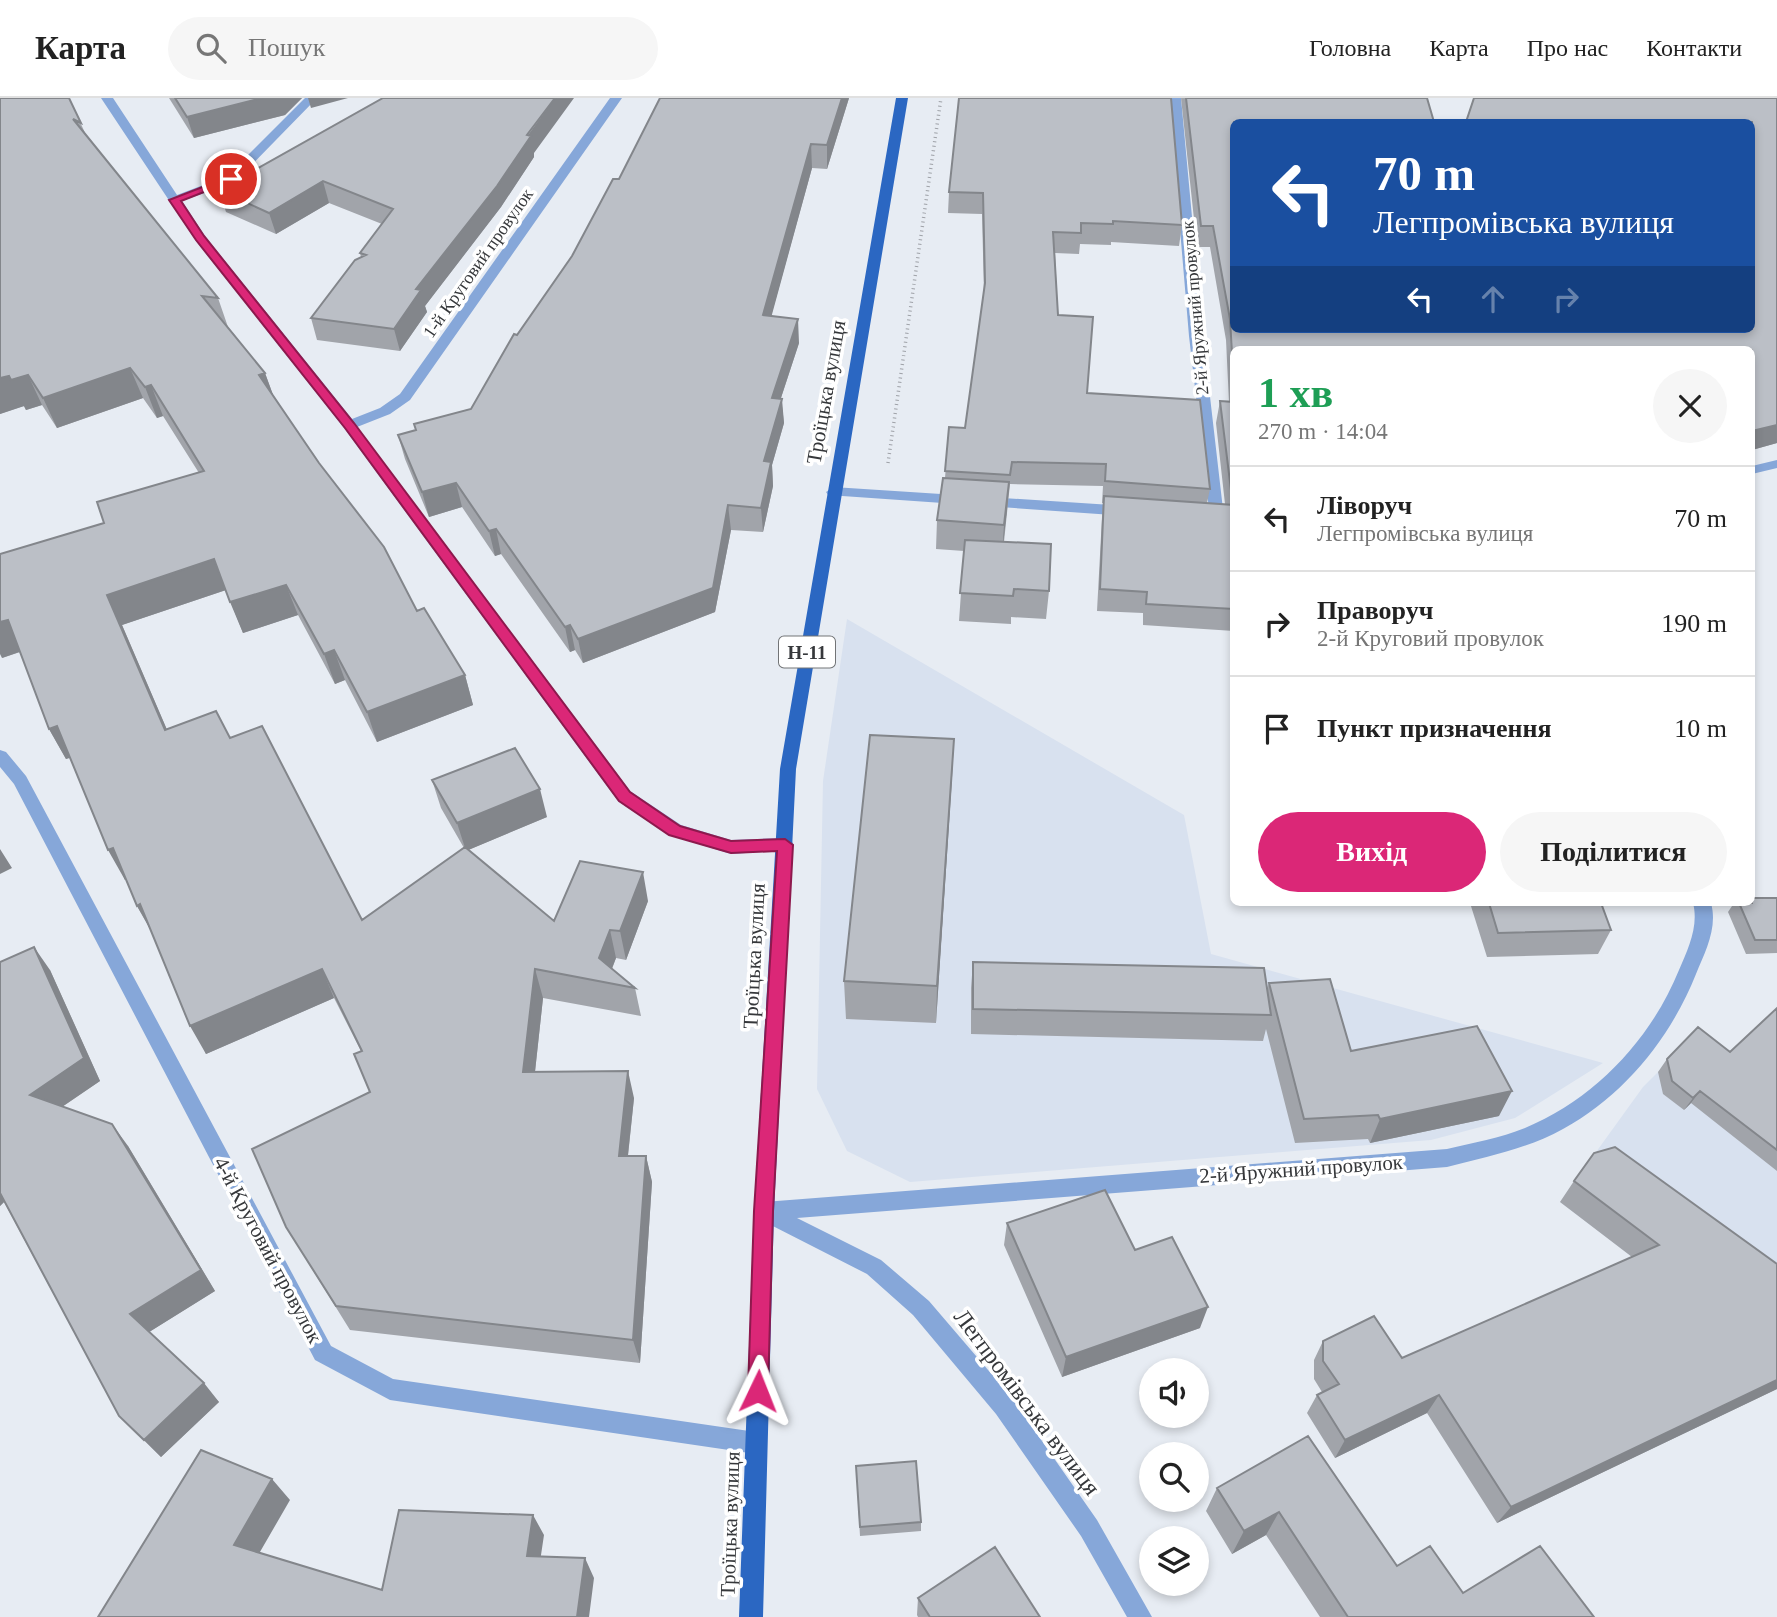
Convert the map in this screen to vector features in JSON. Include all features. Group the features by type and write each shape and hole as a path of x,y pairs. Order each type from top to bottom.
{"main road":[{"name":"Троїцька вулиця","path":"751,1617 764,1211 788,769 902,98"}],"street":[{"path":"107,98 200,238 349,425 624,796 675,830 697,837 731,847 785,845"},
{"path":"174,200 231,179 311,98"},
{"name":"1-й Круговий провулок","path":"349,425 385,411 405,397 616,98"},
{"name":"2-й Яружний провулок","path":"1175,98 1210,517 1230,519"},
{"path":"1755,469 1777,464"},
{"path":"833,492 1147,513"},
{"name":"4-й Круговий провулок","path":"0,756 20,780 323,1353 390,1389 757,1443"},
{"name":"2-й Яружний провулок","path":"764,1211 1447,1158 1532,1135 1586,1104 1623,1074 1681,994 1707,916 1703,906"},
{"name":"Легпромівська вулиця","path":"764,1211 874,1267 921,1308 962,1353 1019,1428 1089,1528 1140,1617"}],"path":[{"path":"884,495 941,98"}],"shaded area":[{"path":"847,619 1184,815 1211,954 1603,1063 1515,1118 1431,1140 910,1182 847,1151 817,1089 823,781"},
{"path":"1777,1012 1777,1366 1560,1202 1643,1087 1689,1041 1721,1065"}],"building":[{"path":"0,98 69,98 81,123 73,119 218,298 202,296 265,373 259,375 319,463 384,547 417,611 424,608 465,675 367,712 334,650 324,654 286,585 230,602 214,559 107,595 165,730 216,711 230,738 262,726 362,920 465,847 554,921 580,861 643,872 620,931 610,930 599,958 635,988 535,969 523,1072 628,1071 619,1156 646,1156 633,1340 336,1306 286,1227 252,1149 370,1092 354,1054 362,1051 322,969 190,1026 140,904 137,906 113,848 108,850 57,726 49,729 8,620 0,622 0,554 104,523 97,502 204,471 151,385 145,387 130,368 43,398 28,375 11,380 9,376 0,378"},
{"path":"175,98 262,98 187,117"},
{"path":"383,98 555,98 527,135 531,136 497,186 416,289 421,290 394,329 311,318 355,260 366,255 360,253 393,209 323,181 269,213 219,190"},
{"path":"660,98 842,98 827,145 811,144 763,315 798,319 772,398 782,399 764,461 771,462 761,508 728,505 713,588 578,639 570,625 565,627 496,529 489,531 456,483 422,492 398,435 416,430 414,424 471,409 514,334 517,335 572,256 613,179 619,179"},
{"path":"959,98 1171,98 1182,225 1113,221 1113,224 1081,223 1081,233 1053,232 1058,315 1093,317 1087,393 1200,400 1210,489 1105,481 1106,464 1012,462 1010,475 945,471 949,427 965,428 985,283 983,193 949,192"},
{"path":"1186,98 1427,98 1433,119 1230,119 1230,319 1213,226 1201,226"},
{"path":"1474,98 1777,98 1777,425 1755,430 1755,346 1232,346 1231,333 1755,333 1755,119 1467,119"},
{"path":"1220,401 1230,402 1230,482"},
{"path":"943,478 1009,482 1004,525 937,520"},
{"path":"1104,496 1230,505 1230,609 1146,604 1147,592 1100,589"},
{"path":"965,540 1051,544 1049,591 1014,589 1013,596 960,593"},
{"path":"870,735 954,739 937,986 844,981"},
{"path":"515,748 540,789 457,823 432,780"},
{"path":"1755,898 1777,898 1777,940 1755,940 1740,906 1755,906"},
{"path":"1490,906 1602,906 1611,930 1498,933"},
{"path":"34,947 84,1058 30,1095 112,1124 201,1270 130,1314 204,1383 144,1440 119,1416 0,1193 0,962"},
{"path":"973,962 1264,968 1271,1015 973,1009"},
{"path":"1330,979 1351,1051 1477,1026 1512,1091 1380,1119 1378,1115 1304,1119 1269,983"},
{"path":"1777,1008 1777,1150 1700,1091 1693,1098 1672,1081 1667,1059 1698,1027 1730,1052"},
{"path":"1615,1147 1777,1264 1777,1380 1511,1507 1439,1395 1345,1440 1317,1395 1339,1384 1323,1361 1323,1341 1374,1316 1402,1358 1659,1245 1574,1181 1594,1153"},
{"path":"1105,1190 1135,1250 1172,1237 1208,1307 1066,1357 1007,1223"},
{"path":"1308,1436 1397,1566 1430,1546 1463,1593 1540,1546 1594,1617 1348,1617 1279,1512 1244,1531 1217,1488"},
{"path":"201,1450 272,1479 234,1545 382,1590 399,1510 533,1515 527,1556 585,1558 577,1617 98,1617"},
{"path":"916,1461 921,1522 860,1527 856,1466"},
{"path":"995,1547 1040,1617 930,1617 918,1598"}],"route":[{"path":"231,179 205,191 174,200 200,238 349,425 624,796 675,830 731,847 785,845 764,1211 758,1391"}]}
